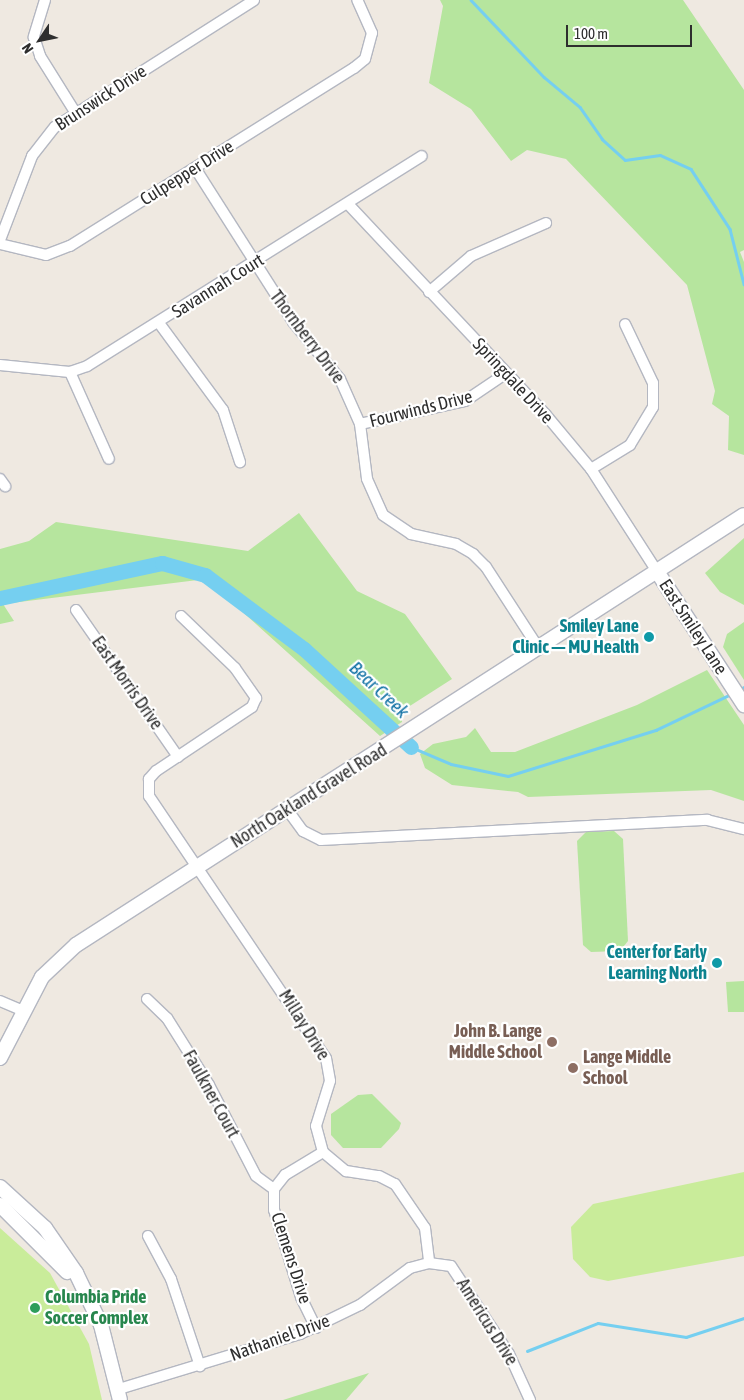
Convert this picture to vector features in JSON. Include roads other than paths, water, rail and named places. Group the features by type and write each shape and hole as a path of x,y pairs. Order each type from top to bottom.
{"street":[{"path":"45,0 34,37 40,56 75,112"},
{"name":"Brunswick Drive","path":"0,240 42,139 75,112 254,0"},
{"name":"Culpepper Drive","path":"0,244 46,255 70,246 365,59 372,33 357,0"},
{"name":"Savannah Court","path":"70,372 120,349 422,156"},
{"name":"Thornberry Drive","path":"195,168 253,263 293,322 340,379 360,424 366,479 383,515 411,534 456,544 473,554 486,566 538,647"},
{"name":"Springdale Drive","path":"348,204 591,469 658,573"},
{"path":"429,292 471,256 546,222"},
{"path":"159,323 223,410 240,462"},
{"path":"591,469 630,445 652,406 653,383 625,324"},
{"path":"0,365 70,372 109,459"},
{"name":"Fourwinds Drive","path":"360,424 465,401 504,374"},
{"name":"North Oakland Gravel Road","path":"0,1058 42,977 76,945 198,866 289,812 538,647 658,573 744,515"},
{"name":"East Smiley Lane","path":"658,573 744,705"},
{"name":"East Morris Drive","path":"76,610 178,756"},
{"path":"178,756 252,707 256,698 252,687 181,616"},
{"name":"Millay Drive","path":"178,756 149,779 149,796 326,1058 330,1081 316,1126 323,1152"},
{"path":"289,812 303,831 321,840 707,820 744,829"},
{"name":"Faulkner Court","path":"147,999 167,1018 209,1085 256,1176 274,1189"},
{"path":"0,1001 23,1011"},
{"path":"323,1152 346,1171 379,1176 395,1184 425,1228 429,1264"},
{"name":"Clemens Drive","path":"316,1328 290,1262 274,1210 274,1189 285,1176 323,1152"},
{"path":"0,1187 45,1228 86,1294 101,1325 120,1395"},
{"path":"0,1205 32,1233 86,1294"},
{"path":"148,1236 182,1306 200,1366"},
{"name":"Nathaniel Drive","path":"120,1395 200,1366 316,1328 360,1305 410,1268 429,1264"},
{"name":"Americus Drive","path":"429,1264 451,1266 509,1354 530,1400"}],"waterway":[{"path":"471,0 544,77 580,107 602,139 625,160 660,155 691,169 730,229 744,284"},
{"name":"Bear Creek","path":"0,598 162,563 205,575 304,649 411,747"},
{"name":"Bear Creek","path":"738,690 744,687"},
{"name":"Bear Creek","path":"411,747 451,764 508,776 656,730 731,694"},
{"path":"527,1351 598,1323 686,1337 744,1318"}],"place":[{"name":"Smiley Lane Clinic — MU Health","path":"649,637"},
{"name":"Center for Early Learning North","path":"717,963"},
{"name":"John B. Lange Middle School","path":"552,1042"},
{"name":"Lange Middle School","path":"573,1068"},
{"name":"Columbia Pride Soccer Complex","path":"35,1308"}]}
